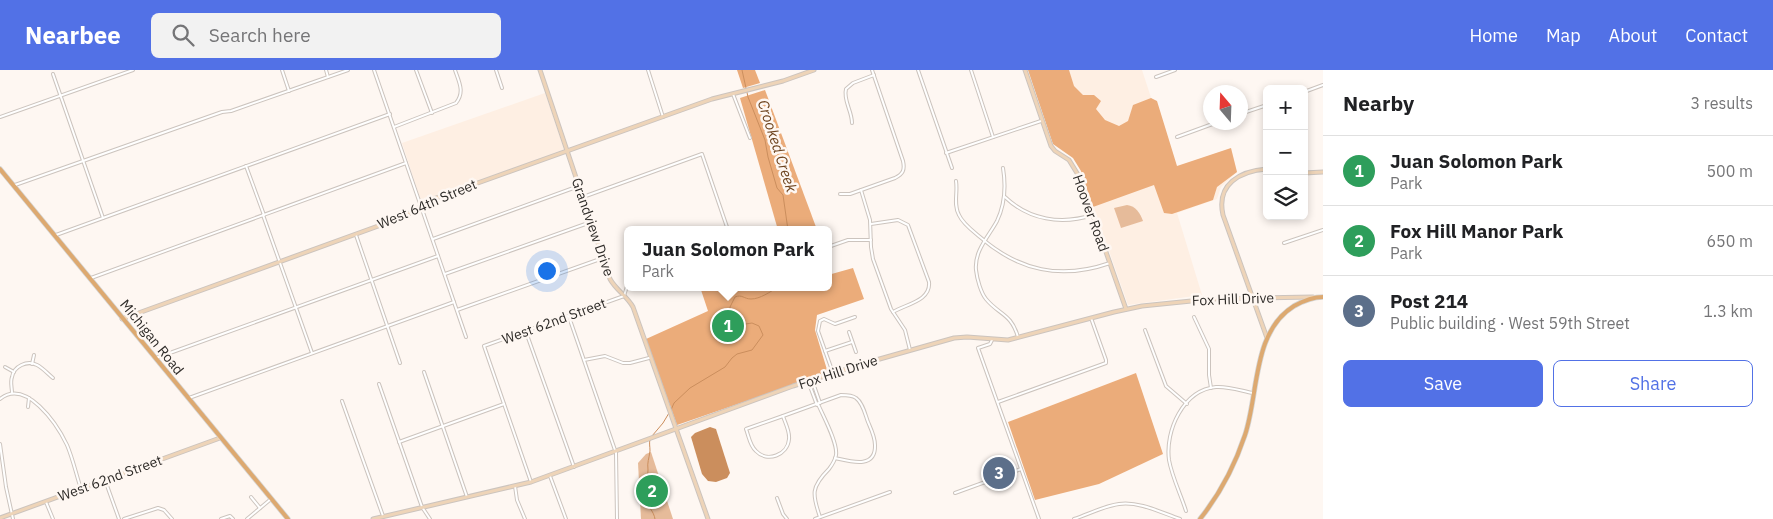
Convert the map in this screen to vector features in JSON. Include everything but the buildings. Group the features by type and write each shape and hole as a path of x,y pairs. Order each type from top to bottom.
{"main road":[{"name":"Michigan Road","path":"0,169 288,519"},
{"path":"1200,519 1220,490 1237,455 1249,420 1262,354 1274,325 1287,311 1298,304 1316,297 1323,297"}],"street":[{"path":"0,117 133,70"},
{"path":"282,70 289,91"},
{"path":"326,70 328,77"},
{"path":"14,186 222,112 231,112 348,70"},
{"path":"374,70 466,337"},
{"path":"416,70 432,113"},
{"path":"394,127 451,106 459,99 461,89 455,70"},
{"path":"496,70 502,88"},
{"name":"Grandview Drive","path":"540,70 603,258 612,282 632,305 708,519"},
{"path":"648,70 663,117"},
{"name":"West 64th Street","path":"122,318 403,216 436,198 567,151 733,94 783,81 814,70"},
{"path":"840,194 850,194 900,175 904,166 872,70"},
{"path":"918,70 952,168"},
{"path":"970,70 993,137"},
{"name":"Hoover Road","path":"1025,70 1052,148 1069,160 1078,174 1126,309"},
{"path":"1156,77 1175,70"},
{"path":"53,74 102,218"},
{"path":"852,124 852,115 846,98 846,88 853,83 874,75"},
{"path":"1308,91 1323,85"},
{"path":"733,94 750,138"},
{"path":"1248,111 1263,106"},
{"path":"54,236 390,114"},
{"path":"946,153 1042,120"},
{"path":"1177,137 1203,127"},
{"path":"583,197 702,154 727,226"},
{"path":"89,278 406,164"},
{"path":"246,166 312,354"},
{"path":"1003,168 1004,196 998,218 978,255 976,266 983,293 987,300 1010,321 1018,337"},
{"path":"1263,170 1235,178 1226,188 1222,200 1223,215 1267,338"},
{"path":"1308,173 1323,172"},
{"path":"956,181 955,202 959,216 962,221 997,251 1029,266 1050,271 1074,272 1110,264"},
{"path":"433,239 579,186"},
{"path":"861,190 870,224 873,259 893,312 904,329 910,350"},
{"path":"1004,196 1026,212 1046,219 1072,220 1093,214"},
{"path":"870,224 898,220 908,225 929,282 925,296 893,312"},
{"path":"445,274 591,222"},
{"path":"1284,243 1323,230"},
{"path":"355,234 400,363"},
{"path":"832,246 850,240 871,240"},
{"path":"155,358 438,256"},
{"path":"457,310 603,258"},
{"path":"624,296 626,291"},
{"name":"West 62nd Street","path":"504,404 484,346 624,296"},
{"name":"Fox Hill Drive","path":"373,519 531,482 810,381 959,337 1008,340 1126,309 1211,299 1316,297"},
{"path":"188,398 454,302"},
{"path":"568,316 616,451 617,519"},
{"path":"1194,316 1209,349 1211,388"},
{"path":"833,374 818,331 821,320 824,319 835,324 855,317"},
{"path":"997,402 1105,364 1106,360 1091,318"},
{"path":"1145,330 1166,386 1187,404"},
{"path":"526,331 574,466"},
{"path":"849,332 856,352"},
{"path":"992,340 990,344 978,348 1039,519"},
{"path":"825,351 852,342"},
{"path":"32,364 34,355"},
{"path":"584,360 605,356 623,363 632,363 652,357"},
{"path":"12,393 11,382 14,372 22,365 32,364 40,366 54,378"},
{"path":"5,367 14,372"},
{"path":"424,372 467,497"},
{"path":"810,381 835,447 833,464 820,478 815,487 814,499 820,517"},
{"path":"379,384 422,507 430,519"},
{"path":"1186,511 1170,466 1169,449 1174,426 1187,404 1196,395 1211,388 1221,386 1255,393"},
{"path":"0,399 12,393 20,394 29,398 44,410 66,444 81,489"},
{"path":"783,416 789,435 787,446 778,455 768,457 760,455 753,448 746,430 783,416 843,395 856,398 862,406 874,440 874,452 865,461 855,462 835,458"},
{"path":"28,407 29,398"},
{"path":"342,400 383,516"},
{"path":"399,442 504,404 531,482"},
{"name":"West 62nd Street","path":"0,518 220,438"},
{"path":"0,444 4,476 13,519"},
{"path":"955,493 1021,470"},
{"path":"0,477 4,476"},
{"path":"550,476 566,519"},
{"path":"106,480 120,519"},
{"path":"515,486 517,500 525,519"},
{"path":"815,519 890,492"},
{"path":"252,497 260,508"},
{"path":"777,498 787,519"},
{"path":"247,519 271,499"},
{"path":"46,502 53,519"},
{"path":"1074,519 1114,505 1126,504 1180,519"},
{"path":"124,519 154,508 165,510 172,519"},
{"path":"221,519 230,516 233,519"}],"shaded area":[{"path":"737,70 755,70 760,83 743,88"},
{"path":"1028,70 1142,70 1174,168 1231,148 1237,172 1221,187 1217,199 1177,213 1202,295 1128,305 1081,171 1073,158 1053,144"},
{"path":"1028,70 1069,70 1074,86 1083,95 1094,95 1101,101 1096,109 1105,120 1119,126 1128,121 1133,105 1151,98 1157,101 1177,166 1231,148 1237,172 1217,187 1213,200 1172,214 1164,213 1154,185 1093,207 1081,171 1073,158 1053,144"},
{"path":"765,90 816,226 777,226 740,98"},
{"path":"545,93 565,150 434,196 424,203 421,201 402,143"},
{"path":"1127,205 1137,210 1143,221 1121,228 1114,208"},
{"path":"853,268 864,299 817,315 815,330 828,373 677,425 646,339 708,311 701,291 832,291 832,274"},
{"path":"1136,373 1163,454 1099,484 1035,500 1008,422"},
{"path":"710,427 716,429 730,473 727,478 716,482 708,481 702,474 691,437 695,433"},
{"path":"651,452 673,519 641,519 638,463 646,454"}],"waterway":[{"name":"Crooked Creek","path":"742,70 748,97 765,140 777,188 783,195 787,226"},
{"name":"Crooked Creek","path":"671,410 674,403 690,388 725,367 737,354 752,350 763,335 759,326 752,323 739,325 731,320 730,307 735,297 754,299 772,291"},
{"name":"Crooked Creek","path":"652,436 669,413"},
{"name":"Crooked Creek","path":"650,439 648,474 644,494 655,519"}],"place":[{"name":"Juan Solomon Park","path":"728,326"},
{"name":"Post 214","path":"999,473"},
{"name":"Fox Hill Manor Park","path":"652,491"}]}
